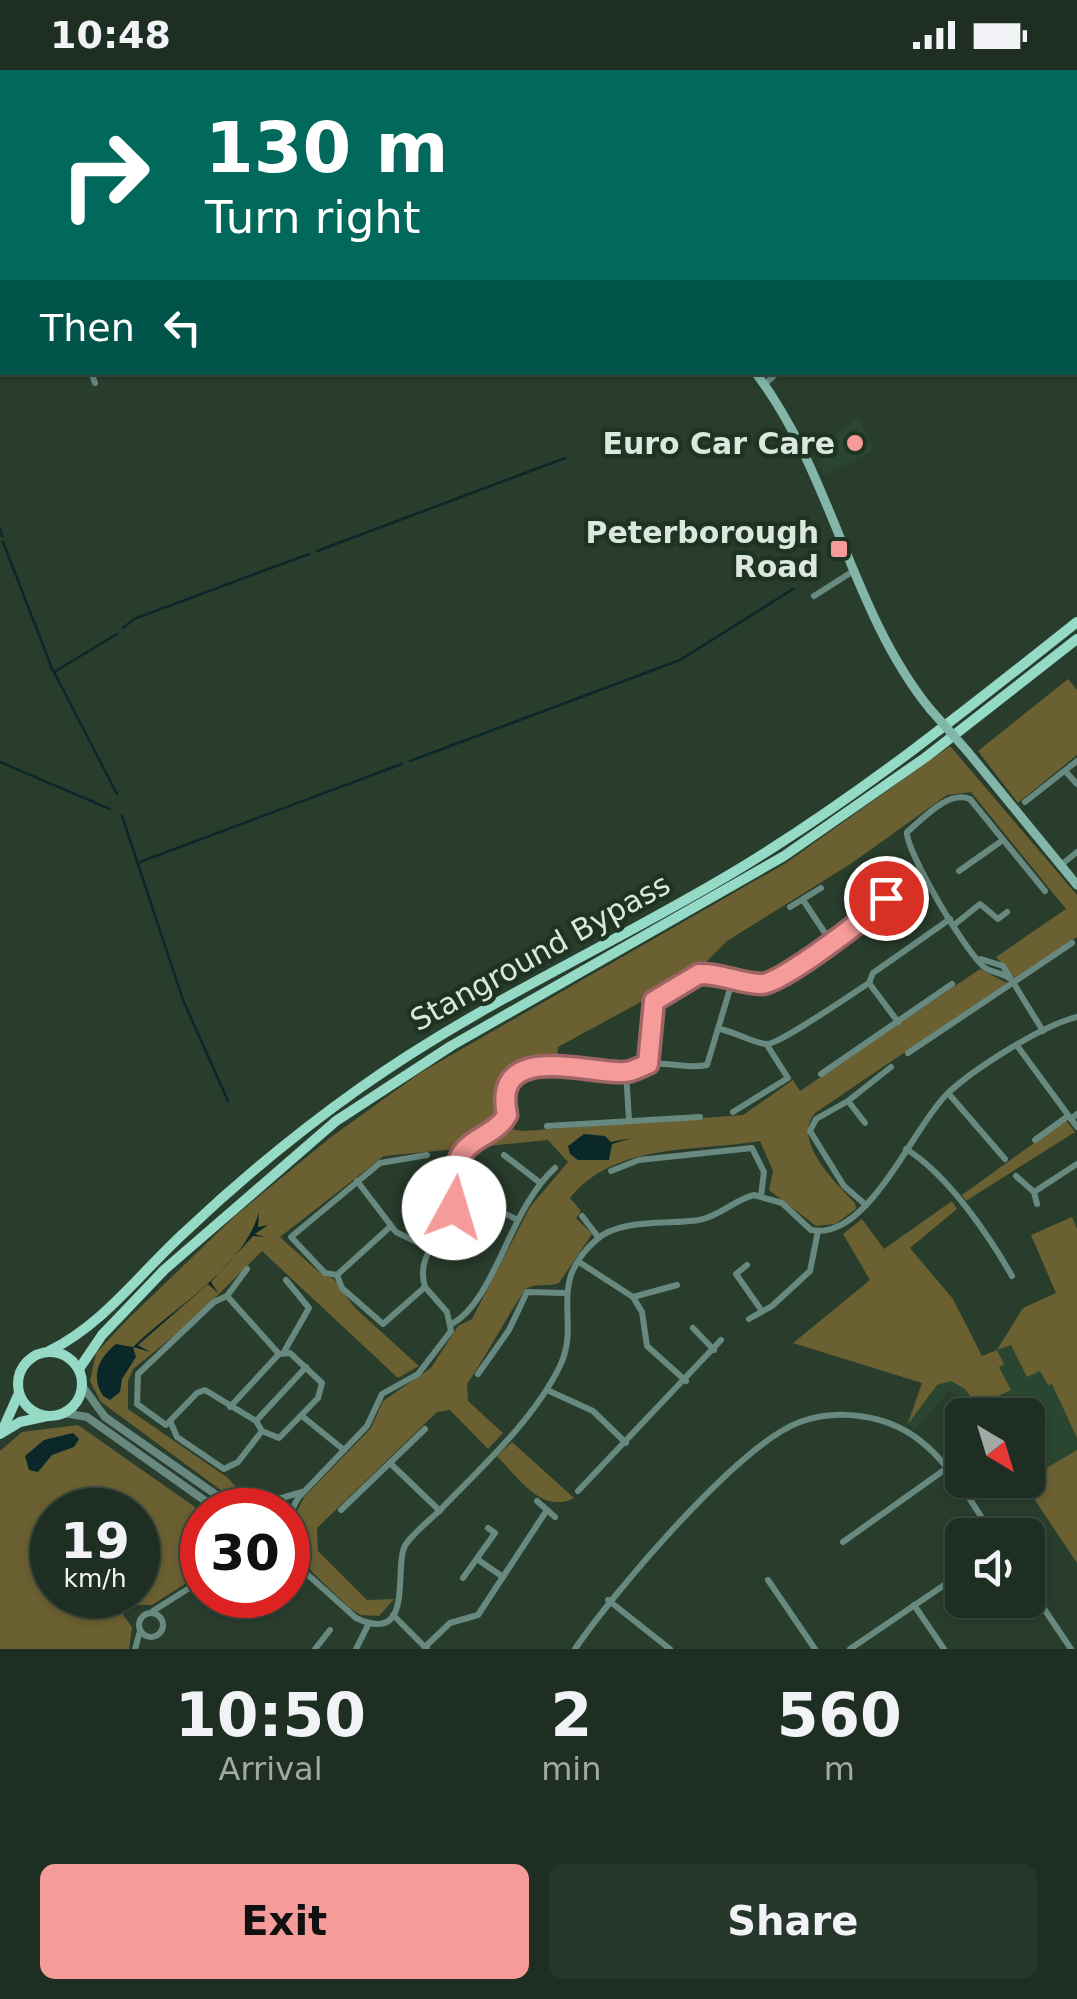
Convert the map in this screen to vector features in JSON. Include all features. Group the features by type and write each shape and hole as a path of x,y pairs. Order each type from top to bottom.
{"main road":[{"path":"758,375 805,452 891,652 930,708 1077,885"},
{"name":"Stanground Bypass","path":"49,1351 82,1334 238,1183 362,1086 439,1036 676,906 819,818 921,745 1077,622"},
{"name":"Stanground Bypass","path":"79,1369 102,1335 164,1270 336,1122 451,1046 784,856 926,757 1077,639"},
{"path":"49,1351 66,1356 79,1369 82,1387 73,1407 64,1413 20,1422 0,1434 20,1394 24,1365 49,1351"},
{"path":"20,1394 30,1409 48,1416"}],"street":[{"path":"764,384 774,375"},
{"path":"814,596 856,570"},
{"path":"1025,802 1077,761"},
{"path":"1066,770 1077,784"},
{"path":"1043,1031 1011,980 987,968 952,922 908,845 906,832 951,797 970,800 1045,891"},
{"path":"959,870 1003,840"},
{"path":"1061,865 1077,852"},
{"path":"648,1064 654,1001 699,974 772,982 870,916 886,898 924,875"},
{"path":"790,907 821,888"},
{"path":"803,900 831,942"},
{"path":"720,1029 767,1045 782,1041 798,1026 869,983 872,973 980,904 998,918 1007,912"},
{"path":"908,1053 956,1026 1011,980 1072,942"},
{"path":"452,1324 425,1287 423,1272 429,1248 456,1202 459,1159 474,1142 499,1129 507,1115 504,1100 509,1082 533,1066 584,1065 626,1072 648,1064 707,1065 733,979"},
{"path":"869,983 898,1022"},
{"path":"821,1074 952,984"},
{"path":"356,1649 369,1623 392,1615 400,1599 405,1545 547,1390 566,1350 564,1294 579,1262 599,1238 616,1230 708,1218 746,1198 761,1196 782,1203 806,1227 818,1231 836,1229 866,1205 948,1093 1043,1031 1077,1017"},
{"path":"733,1112 788,1078 767,1045"},
{"path":"1018,1047 1072,1116 1077,1128"},
{"path":"866,1205 844,1186 810,1131 831,1107 848,1101 890,1066"},
{"path":"626,1072 629,1120"},
{"path":"948,1093 966,1120 1005,1159"},
{"path":"848,1101 864,1123"},
{"path":"547,1126 700,1116"},
{"path":"1035,1140 1072,1116"},
{"path":"611,1171 752,1148 764,1172 761,1196"},
{"path":"906,1149 930,1164 990,1239 1012,1276"},
{"path":"391,1226 337,1274 325,1273 290,1236 371,1170 392,1159 427,1155"},
{"path":"504,1155 539,1182"},
{"path":"1034,1192 1077,1164"},
{"path":"308,1488 367,1426 382,1394 427,1365 447,1340 452,1324 478,1297 539,1182 555,1168"},
{"path":"1016,1176 1034,1192 1037,1204"},
{"path":"357,1181 406,1241 429,1248"},
{"path":"456,1202 490,1206 516,1219"},
{"path":"582,1216 599,1238"},
{"path":"749,1319 810,1270 818,1231"},
{"path":"579,1262 633,1297 642,1312 647,1346 686,1382"},
{"path":"747,1265 736,1274 762,1311"},
{"path":"227,1296 282,1352 322,1382 322,1390 279,1438 262,1432 256,1421 205,1390 197,1393 171,1423 160,1424 140,1410 138,1374 214,1302 227,1296 247,1269"},
{"path":"337,1274 342,1288 383,1324 425,1287"},
{"path":"230,1407 282,1352 309,1308 286,1280"},
{"path":"633,1297 677,1285"},
{"path":"478,1374 503,1346 526,1292 564,1294"},
{"path":"693,1328 714,1350"},
{"path":"578,1491 686,1382 721,1340"},
{"path":"256,1421 306,1367"},
{"path":"82,1387 106,1417 206,1488"},
{"path":"547,1390 593,1411 626,1443"},
{"path":"64,1413 87,1417 187,1488"},
{"path":"575,1649 608,1600 742,1462 801,1421 854,1415 882,1421 918,1440 945,1465"},
{"path":"302,1416 344,1450"},
{"path":"171,1423 177,1437 224,1469 238,1462 262,1432"},
{"path":"341,1510 417,1443 425,1429"},
{"path":"391,1464 440,1511"},
{"path":"843,1542 945,1470"},
{"path":"356,1497 364,1505"},
{"path":"537,1501 555,1517"},
{"path":"392,1615 426,1648 450,1623 478,1615 523,1552 530,1530 547,1510"},
{"path":"462,1578 495,1533 488,1528"},
{"path":"478,1559 503,1578"},
{"path":"310,1575 347,1612 369,1623"},
{"path":"768,1580 815,1649"},
{"path":"850,1649 945,1584"},
{"path":"160,1607 180,1594"},
{"path":"137,1649 162,1629 162,1621 176,1597"},
{"path":"608,1600 670,1649"},
{"path":"914,1605 944,1649"},
{"path":"1045,1610 1071,1649"},
{"path":"137,1649 142,1618"},
{"path":"158,1618 162,1621"},
{"path":"140,1630 153,1637"},
{"path":"316,1649 330,1630"}],"shaded area":[{"path":"858,417 873,451 824,475 816,452"},
{"path":"1068,679 1077,690 1077,755 1018,803 978,751"},
{"path":"950,746 1077,895 1077,937 1015,978 996,957 1066,909 971,792 947,795 852,863 727,941 696,972 558,1047 557,1059 532,1064 511,1075 500,1088 502,1116 494,1127 457,1149 384,1156 280,1237 321,1274 334,1279 355,1308 419,1366 398,1378 262,1251 191,1322 133,1369 128,1381 128,1409 237,1488 218,1488 101,1402 90,1381 96,1353 235,1216 331,1137 420,1073 786,863"},
{"path":"980,969 1007,983 815,1113 809,1124 812,1148 855,1203 856,1209 835,1224 816,1226 769,1190 773,1171 760,1141 633,1158 588,1180 570,1198 581,1211 576,1218 592,1234 559,1283 527,1288 467,1384 468,1401 503,1433 488,1449 450,1410 437,1412 317,1528 318,1551 367,1600 394,1599 379,1616 361,1615 351,1609 310,1569 310,1491 371,1428 383,1401 431,1368 458,1326 472,1319 530,1207 568,1162 548,1140 479,1147 508,1129 743,1115 793,1080 800,1091"},
{"path":"1066,1120 1075,1132 966,1201 962,1195"},
{"path":"952,1201 957,1209 910,1248 953,1299 982,1356 997,1350 1004,1364 999,1367 1011,1390 994,1398 972,1398 951,1381 937,1385 908,1424 922,1383 793,1343 870,1280 843,1234 862,1219 884,1249"},
{"path":"1077,1215 1077,1563 1033,1498 1045,1498 1045,1398 962,1398 949,1391 915,1429 906,1423 922,1383 997,1350 1023,1308 1056,1293 1031,1235"},
{"path":"1072,1217 1077,1229 1077,1438 1052,1384 1048,1385 1040,1371 1027,1377 1011,1345 997,1350 1023,1308 1056,1293 1031,1235"},
{"path":"78,1425 180,1497 180,1587 160,1600 160,1488 30,1488 30,1618 125,1618 132,1627 129,1649 0,1649 0,1451 22,1432"},
{"path":"512,1442 574,1498 551,1501 522,1483 497,1456"},
{"path":"1077,1450 1077,1563 1034,1498 1045,1498 1045,1469"}],"water":[{"path":"584,1134 605,1136 611,1142 632,1138 612,1144 609,1160 578,1160 570,1154 568,1146"},
{"path":"259,1212 258,1227 268,1225 255,1234 265,1237 253,1236 228,1263 251,1232"},
{"path":"201,1290 138,1345 150,1352 133,1347 150,1332"},
{"path":"116,1344 133,1347 136,1357 122,1379 120,1392 110,1400 99,1388 98,1367"},
{"path":"73,1433 79,1439 74,1447 52,1455 38,1472 29,1470 25,1456 44,1440"}],"waterway":[{"path":"317,551 565,458"},
{"path":"0,528 2,536"},
{"path":"3,542 53,671"},
{"path":"123,628 134,619 309,554"},
{"path":"410,761 680,660 793,589"},
{"path":"117,634 54,672 117,794"},
{"path":"0,762 110,809"},
{"path":"137,863 402,764"},
{"path":"122,816 183,1000 228,1101"}],"place":[{"name":"Euro Car Care","path":"855,443"},
{"name":"Peterborough Road","path":"839,549"}],"route":[{"path":"454,1208 459,1159 474,1142 499,1129 507,1115 504,1100 509,1082 533,1066 584,1065 626,1072 648,1064 654,1001 699,974 714,973 760,984 779,979 870,916 886,898"}]}
